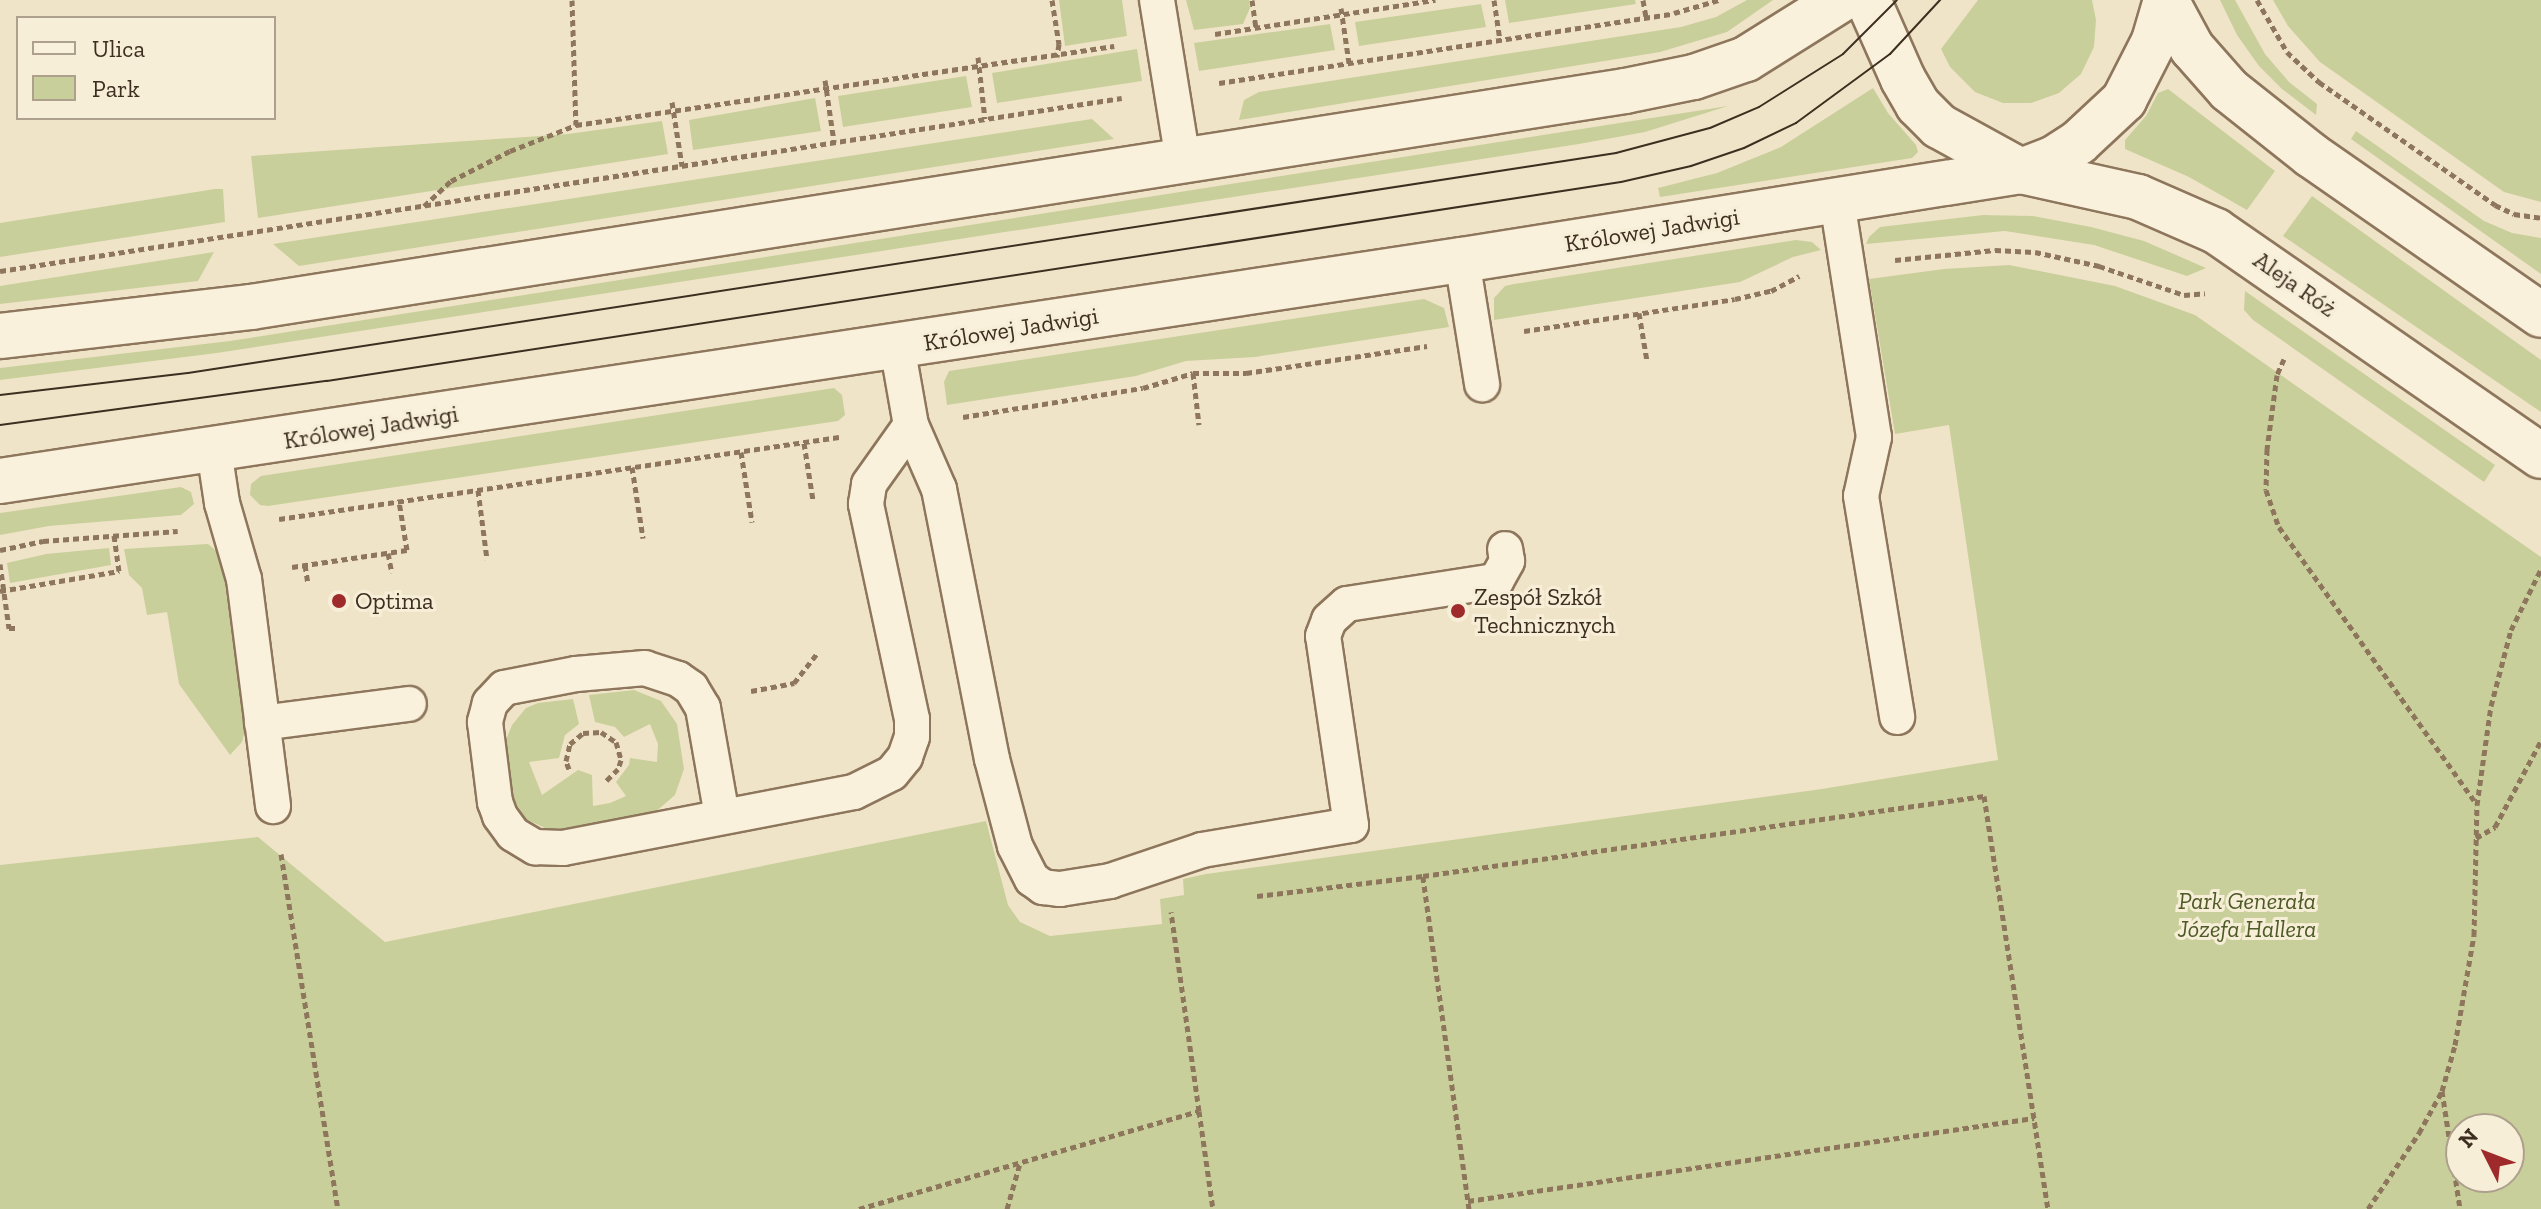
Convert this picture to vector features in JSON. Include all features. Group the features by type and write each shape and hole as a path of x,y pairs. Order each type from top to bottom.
{"main road":[{"path":"0,336 251,307 1183,161 1694,77 1770,47 1840,0"},
{"path":"1868,0 1890,54 1918,105 1939,126 2021,171 2053,159 2079,142 2124,100 2154,41 2166,0"},
{"path":"2166,0 2200,60 2229,90 2311,155 2541,315"},
{"name":"Królowej Jadwigi","path":"0,481 1462,260 2021,171"},
{"name":"Aleja Róż","path":"2021,171 2138,197 2216,231 2541,456"}],"lane":[{"path":"1157,0 1183,161"},
{"path":"1837,201 1874,437 1861,496 1897,717"},
{"path":"1462,260 1482,384"},
{"path":"897,346 911,425 939,489 992,759 1023,865 1032,879 1043,887 1060,889 1110,881 1202,850 1351,825 1323,636 1329,620 1347,604 1496,581 1507,561 1505,549"},
{"path":"722,816 703,708 691,688 678,679 645,668 551,678 504,688 490,703 485,722 495,802 500,816 513,834 535,847 563,848 854,792 892,773 905,757 912,737 912,719 866,504 869,484 911,425"},
{"path":"214,450 222,503 244,579 273,806"},
{"path":"262,723 409,704"}],"path":[{"path":"572,0 576,125"},
{"path":"1052,0 1057,57"},
{"path":"1252,0 1256,28"},
{"path":"424,207 451,181 510,151 576,125 1256,28 1342,11 1435,0"},
{"path":"1494,0 1500,40"},
{"path":"1643,0 1646,17"},
{"path":"0,271 1646,17 1719,0"},
{"path":"2257,0 2287,52 2319,82 2495,205 2514,214 2541,218"},
{"path":"1342,11 1349,63"},
{"path":"978,57 985,119"},
{"path":"825,80 834,143"},
{"path":"672,102 682,166"},
{"path":"1774,289 1803,274 1925,255 2014,250 2099,266 2184,295 2202,295 2214,287"},
{"path":"1639,313 1647,361"},
{"path":"2284,359 2277,375 2267,449 2266,490 2279,527 2477,805"},
{"path":"1193,373 1199,425"},
{"path":"804,443 815,513"},
{"path":"741,452 752,522"},
{"path":"632,467 643,538"},
{"path":"478,490 487,559"},
{"path":"282,568 407,550 399,501"},
{"path":"2,590 99,578 119,571 114,535"},
{"path":"388,553 392,573"},
{"path":"0,564 9,628 16,628"},
{"path":"305,565 308,584"},
{"path":"2368,1209 2405,1156 2442,1091 2460,1019 2474,935 2477,805 2500,666 2523,602 2541,569"},
{"path":"770,687 794,683 818,652"},
{"path":"569,769 566,761 570,744 583,733 601,732 616,742 621,760 618,769 605,782"},
{"path":"2476,838 2495,827 2541,741"},
{"path":"1249,897 1423,876 1984,796 2048,1209"},
{"path":"273,806 338,1209"},
{"path":"1164,862 1213,1209"},
{"path":"1423,876 1469,1209"},
{"path":"2442,1091 2460,1209"},
{"path":"859,1209 1199,1111"},
{"path":"1468,1201 2034,1118"},
{"path":"1007,1209 1020,1163"}],"green space":[{"path":"1059,0 1122,0 1127,36 1065,46"},
{"path":"1186,0 1249,0 1250,8 1243,24 1194,30"},
{"path":"1505,0 1635,0 1636,4 1509,23"},
{"path":"1747,0 1773,0 1727,32 1660,52 1239,120 1244,100 1259,92 1681,27 1716,17"},
{"path":"1978,0 2092,0 2096,20 2094,47 2081,74 2059,93 2031,103 2003,103 1975,92 1950,67 1941,49"},
{"path":"2220,0 2235,0 2265,54 2289,82 2317,104 2316,115 2282,89 2259,66 2237,35"},
{"path":"2273,0 2541,0 2541,202 2504,192 2320,62 2288,26"},
{"path":"1481,4 1486,27 1359,46 1355,22"},
{"path":"1330,24 1335,50 1199,71 1194,43"},
{"path":"1137,49 1142,81 997,103 992,73"},
{"path":"966,76 972,107 843,127 838,96"},
{"path":"1873,88 1888,113 1916,145 1918,152 1912,158 1660,197 1658,188 1717,173 1781,147"},
{"path":"2168,89 2275,171 2247,210 2189,177 2125,149 2125,140 2146,116 2158,93"},
{"path":"815,98 821,131 693,150 689,120"},
{"path":"1728,106 1645,132 1579,144 217,353 0,380 0,368 230,341"},
{"path":"1092,119 1114,139 299,266 273,244"},
{"path":"662,121 668,154 258,218 251,156 568,134"},
{"path":"2356,131 2484,221 2512,233 2541,238 2541,274 2351,139"},
{"path":"223,189 225,222 0,257 0,223"},
{"path":"2312,196 2541,360 2541,412 2283,236"},
{"path":"1983,215 2033,216 2091,227 2144,241 2206,268 2187,276 2094,245 2005,231 1866,244 1880,227"},
{"path":"1796,240 1812,242 1821,250 1793,257 1740,282 1494,320 1494,298 1505,286"},
{"path":"214,252 198,281 0,304 0,286"},
{"name":"Park Generała Józefa Hallera","path":"2009,265 2115,286 2195,315 2541,557 2541,1209 0,1209 0,865 258,837 385,942 986,821 1008,905 1020,922 1050,936 1162,924 1160,899 1184,895 1183,879 1206,874 1822,789 1998,760 1949,425 1895,434 1869,279 1944,269"},
{"path":"2245,291 2495,465 2484,482 2253,320 2244,310"},
{"path":"1424,299 1444,308 1449,327 1255,357 1186,361 1136,376 947,405 944,382 949,371"},
{"path":"834,388 842,395 845,415 838,421 268,506 260,505 250,495 251,484 261,476"},
{"path":"181,487 191,492 194,504 181,515 49,526 0,535 0,513"},
{"path":"208,544 221,555 245,731 242,742 230,755 179,684 167,612 147,615 142,588 129,575 124,549"},
{"path":"109,548 111,565 10,583 7,563 46,554"},
{"path":"634,690 661,701 677,724 684,769 675,795 653,814 567,831 551,831 526,819 514,800 505,742 512,725 526,708 538,703 573,699 579,724 565,735 559,758 529,762 542,795 578,770 592,775 593,806 626,796 616,782 629,765 630,758 657,762 658,744 650,724 624,737 615,727 595,722 589,695"}],"tram line":[{"path":"0,395 188,373 1616,153 1710,128 1759,107 1843,54 1897,0"},
{"path":"0,425 327,381 1621,182 1691,166 1744,148 1796,123 1890,54 1940,0"}],"place":[{"name":"Optima","path":"339,601"},
{"name":"Zespół Szkół Technicznych","path":"1458,611"}]}
